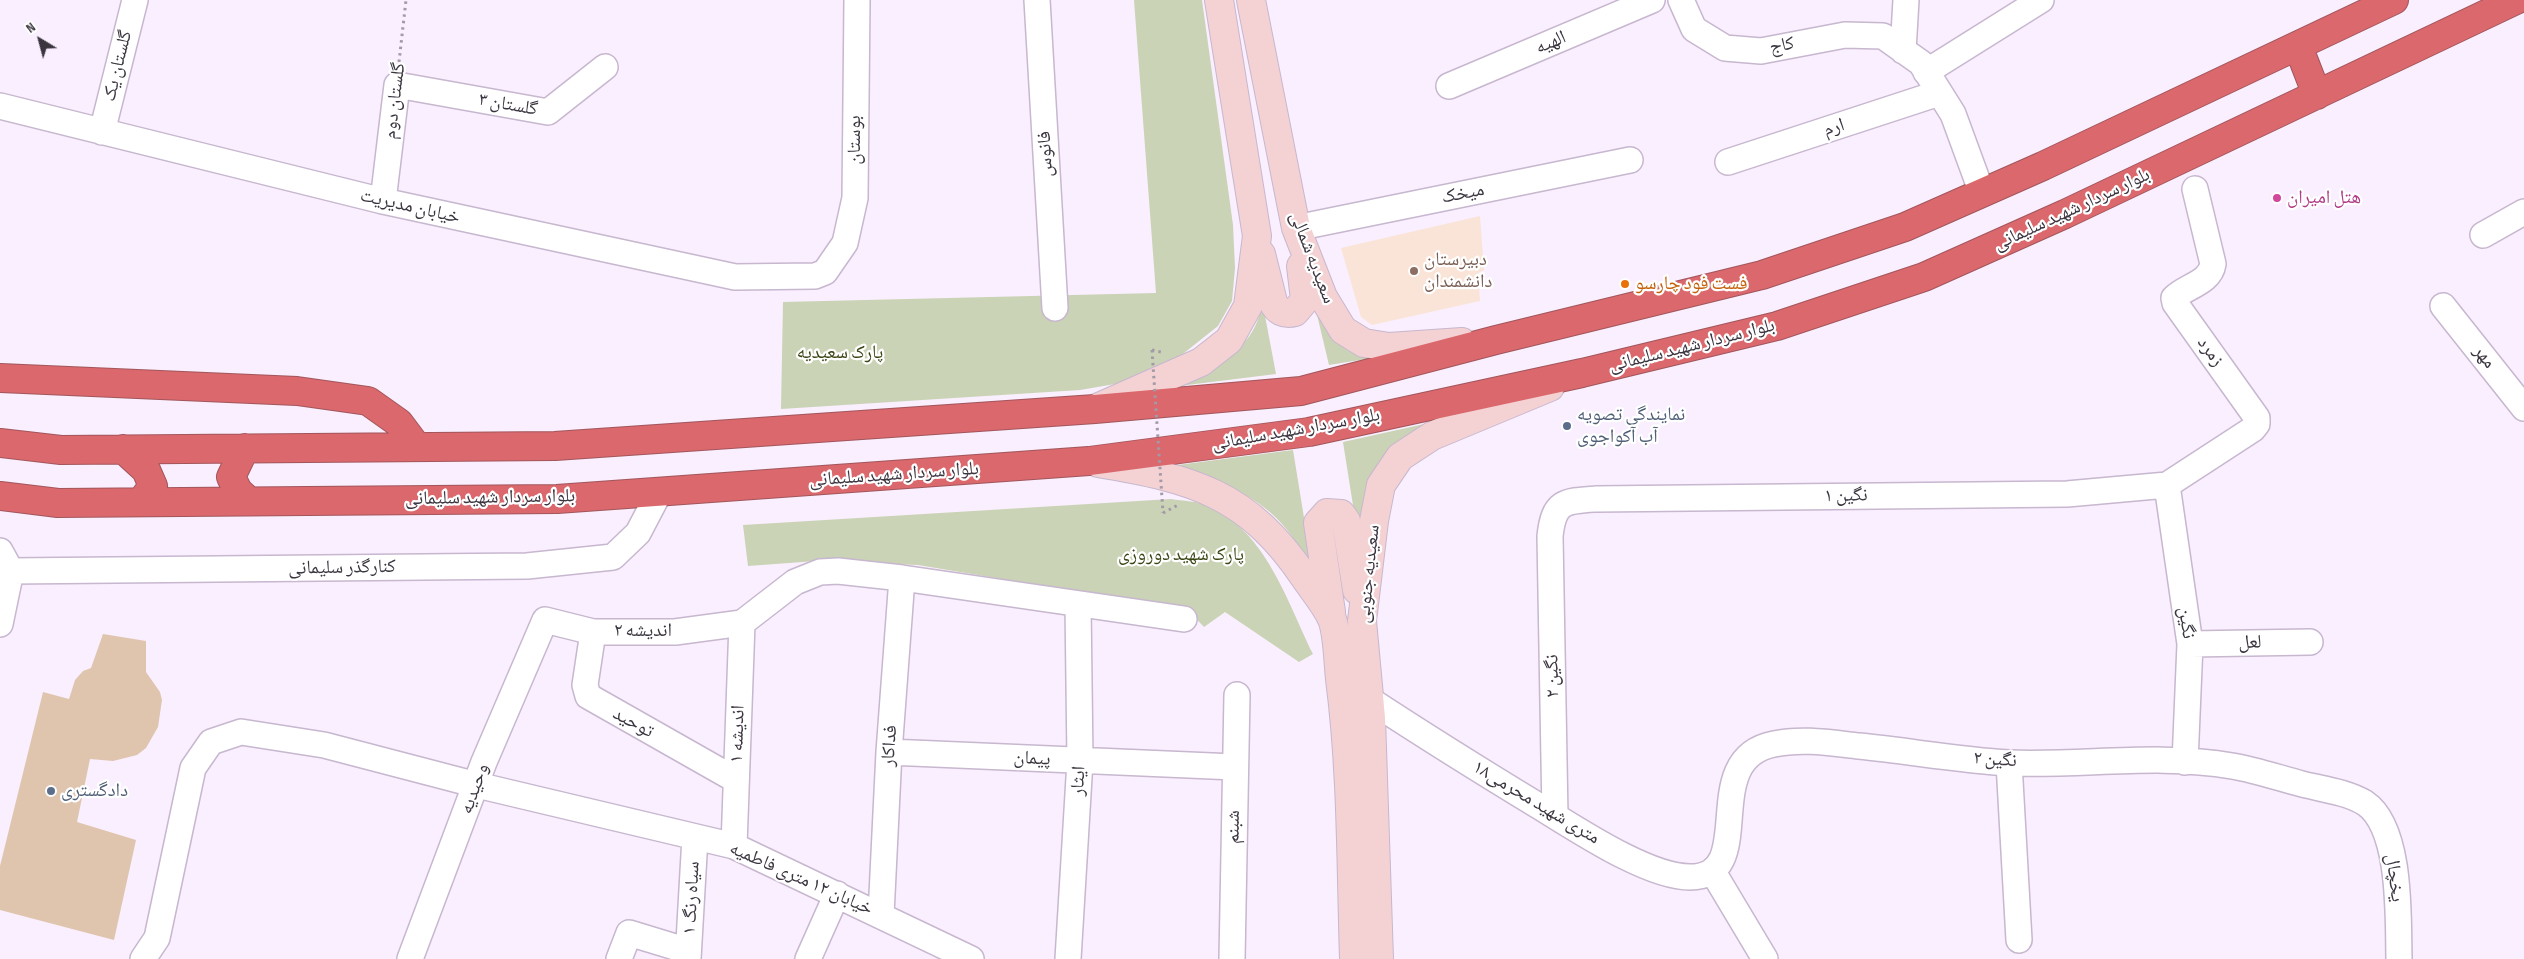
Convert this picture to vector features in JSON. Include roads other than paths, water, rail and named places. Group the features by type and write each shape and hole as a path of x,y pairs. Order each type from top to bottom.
{"highway":[{"name":"بلوار سردار شهید سلیمانی","path":"0,443 61,450 555,446 1095,409 1301,391 1496,340 1762,275 1905,227 1982,193 2394,0"},
{"name":"بلوار سردار شهید سلیمانی","path":"0,496 58,503 557,499 1089,461 1308,432 1582,374 1777,326 1924,277 2065,214 2516,0"},
{"path":"2298,46 2317,95"},
{"path":"0,378 297,391 368,401 399,423 417,447"},
{"path":"246,448 231,477 238,491 250,501"},
{"path":"123,449 146,470 153,486 142,502"}],"main road":[{"path":"1219,0 1257,236 1273,302 1279,311 1290,314 1299,309 1305,300 1296,228"},
{"name":"سعیدیه شمالی","path":"1251,0 1296,228 1323,297 1343,330 1364,343 1389,347 1496,340"},
{"path":"1095,409 1201,362 1230,340 1248,306 1257,236"},
{"name":"سعیدیه جنوبی","path":"1379,959 1370,700 1362,621 1374,521 1381,485 1400,457 1432,436 1582,374"},
{"name":"سعیدیه جنوبی","path":"1089,461 1182,480 1220,495 1252,517 1278,542 1294,561 1332,619 1345,717 1354,959"},
{"path":"1332,619 1318,523 1323,515 1332,512 1341,514 1346,521 1362,621"}],"street":[{"name":"گلستان یک","path":"102,132 135,0"},
{"name":"بوستان","path":"825,272 845,243 855,198 856,0"},
{"name":"فانوس","path":"1036,0 1055,308"},
{"name":"الهیه","path":"1449,86 1652,0"},
{"name":"کاج","path":"1681,0 1694,29 1725,48 1761,50 1845,35 1883,36 1903,50"},
{"path":"1906,0 1903,50 1921,63 1953,114 1982,193"},
{"path":"1926,72 2040,0"},
{"name":"گلستان ۳","path":"397,85 548,112 605,67"},
{"name":"گلستان دوم","path":"383,202 397,85"},
{"name":"ارم","path":"1728,162 1939,93"},
{"name":"خیابان مدیریت","path":"0,106 383,202 735,277 815,276 825,272"},
{"name":"میخک","path":"1296,228 1630,160"},
{"name":"زمرد","path":"2167,485 2253,429 2257,424 2257,418 2175,303 2174,298 2178,293 2209,276 2212,271 2213,264 2195,189"},
{"path":"2483,235 2524,212"},
{"name":"مهر","path":"2443,306 2523,404"},
{"name":"نگین ۱","path":"1550,536 1554,513 1562,504 1570,500 2067,494 2167,485"},
{"name":"نگین","path":"2167,485 2190,644 2185,762"},
{"name":"کنارگذر سلیمانی","path":"6,561 527,566 613,557 638,533 660,491"},
{"name":"نگین ۲","path":"1550,536 1556,816"},
{"path":"0,624 6,561"},
{"path":"742,623 795,582 820,572 838,571 902,578 1184,619"},
{"name":"فداکار","path":"881,915 889,752 902,578"},
{"name":"ایثار","path":"1068,959 1080,761 1078,604"},
{"name":"اندیشه ۲","path":"545,620 593,632 675,632 742,623"},
{"name":"وحیدیه","path":"410,959 477,784 545,620"},
{"name":"اندیشه ۱","path":"734,846 742,623"},
{"name":"توحید","path":"593,632 584,685 588,696 736,780"},
{"name":"لعل","path":"2190,644 2310,642"},
{"name":"شبنم","path":"1232,959 1237,695"},
{"name":"۱۸متری شهید محرمی","path":"1370,700 1440,746 1556,816 1652,868 1669,874 1690,877 1713,872"},
{"name":"خیابان ۱۲ متری فاطمیه","path":"143,959 157,938 193,768 211,742 241,732 324,745 734,846 971,959"},
{"name":"نگین ۲","path":"1713,872 1718,866 1725,848 1735,774 1742,761 1758,749 1775,744 1813,741 2008,762 2185,762 2232,766 2342,794 2366,804"},
{"name":"پیمان","path":"889,752 1235,767"},
{"path":"2008,762 2019,940"},
{"name":"یخچال","path":"2366,804 2380,821 2389,841 2398,894 2399,959"},
{"name":"سیاه رنگ ۱","path":"688,955 695,837"},
{"path":"1713,872 1765,959"},
{"path":"808,959 837,894"},
{"path":"619,959 629,933 688,955"}],"place":[{"name":"هتل امیران","path":"2277,198"},
{"name":"دبیرستان دانشمندان","path":"1414,271"},
{"name":"فست فود چارسو","path":"1625,284"},
{"name":"نمایندگی تصویه آب آکواجوی","path":"1567,426"},
{"name":"دادگستری","path":"51,791"}],"park label":[{"name":"پارک سعیدیه","path":"840,353"},
{"name":"پارک شهید دوروزی","path":"1181,555"}]}
